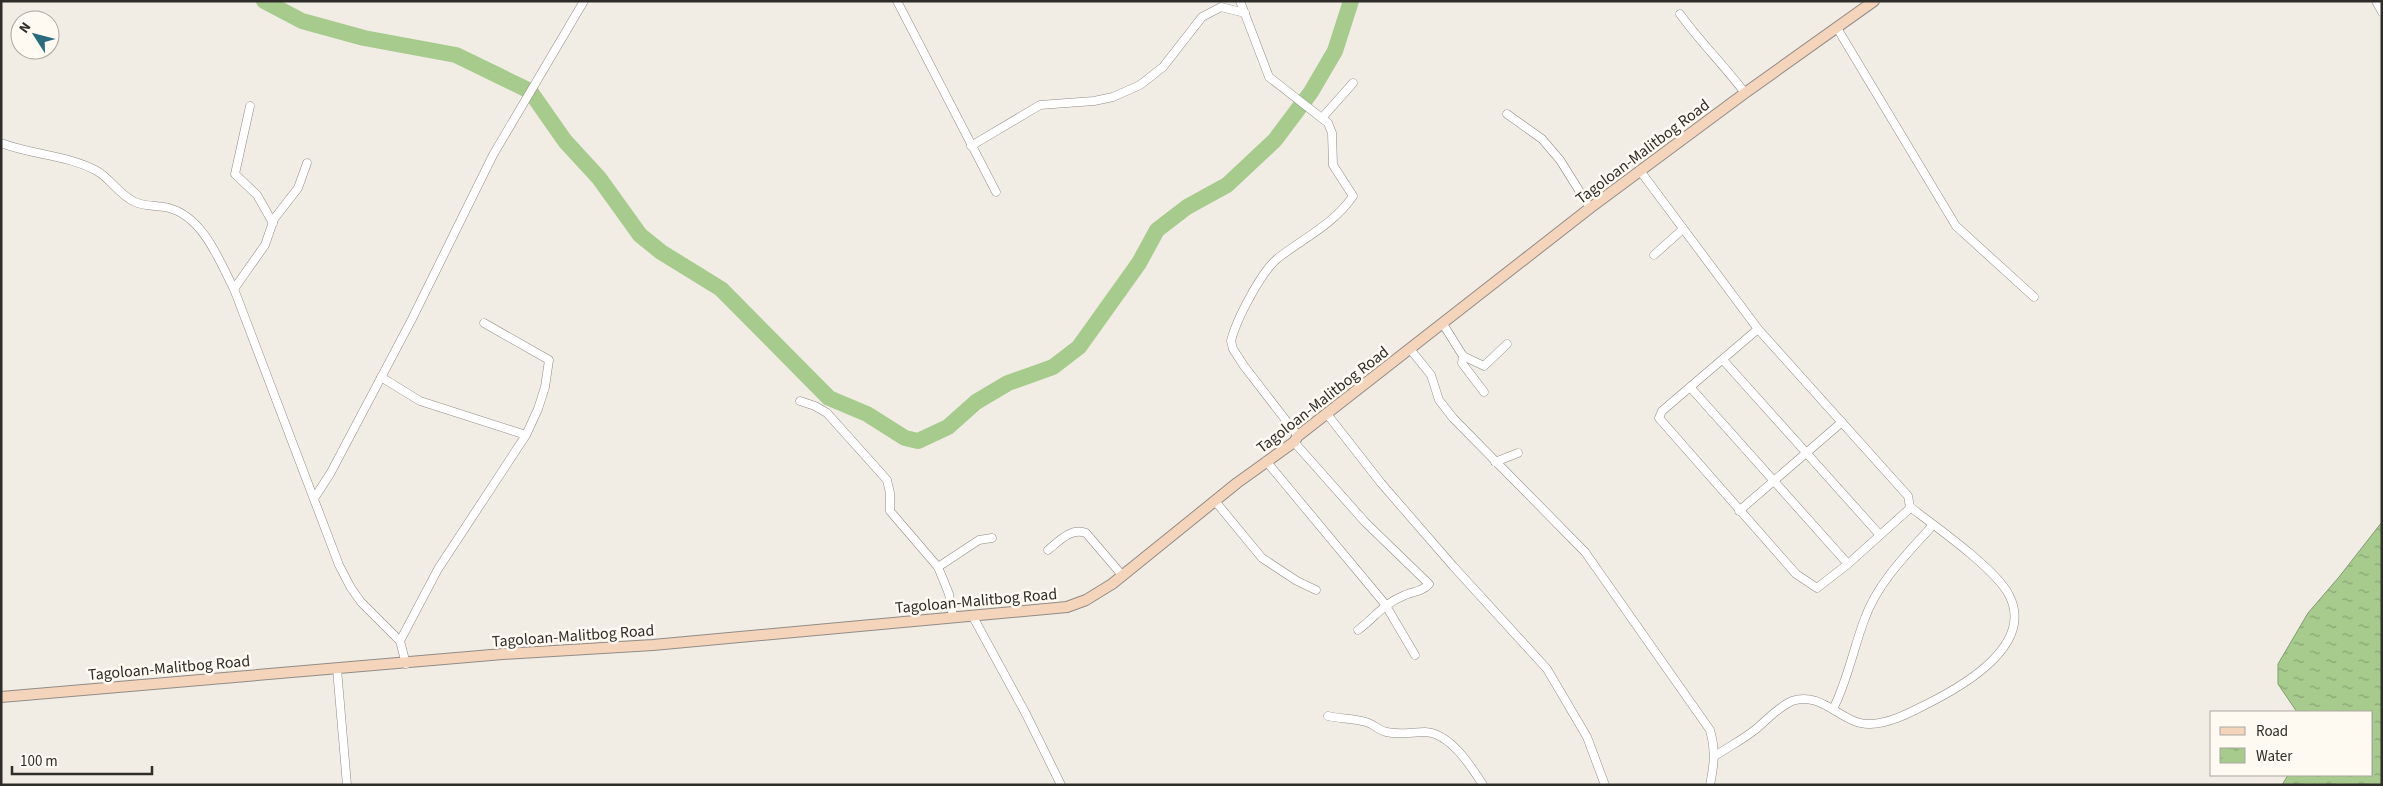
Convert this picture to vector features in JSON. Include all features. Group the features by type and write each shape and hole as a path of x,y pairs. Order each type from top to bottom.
{"main road":[{"name":"Tagoloan-Malitbog Road","path":"1,698 116,686 406,664 504,654 654,645 1066,606 1101,592 1590,208 1745,93 1874,1"}],"street":[{"path":"314,497 330,474 493,155 523,101 584,1"},
{"path":"897,1 996,192"},
{"path":"1240,1 1267,73 1322,118 1331,128 1333,165 1353,196 1334,218 1278,258 1266,270 1256,286 1231,341 1232,349 1296,439 1365,522 1429,584 1420,592 1406,595 1385,604 1358,630"},
{"path":"2376,1 2382,12"},
{"path":"971,146 1040,105 1075,104 1113,97 1128,92 1163,67 1202,17 1212,10 1220,7 1244,13"},
{"path":"1680,14 1698,39 1745,93"},
{"path":"1837,28 1956,226 2034,296"},
{"path":"1322,118 1353,83"},
{"path":"250,106 235,174 257,195 272,223"},
{"path":"1507,114 1545,143 1560,160 1590,208"},
{"path":"1,144 62,159 96,170 116,190 132,201 169,208 184,214 193,221 214,252 234,289 340,565 351,588 361,602 400,641 406,664"},
{"path":"234,289 265,245 272,223 298,188 307,163"},
{"path":"1641,172 1758,329 1908,496 1910,507 1993,574 2009,594 2014,608 2014,622 2011,635 2002,649 1983,670 1949,693 1898,718 1867,724 1815,700 1792,701 1755,730 1715,756"},
{"path":"1654,255 1683,229"},
{"path":"400,641 438,569 526,435 538,409 545,387 549,360 484,322"},
{"path":"1443,324 1463,356 1484,366 1507,344"},
{"path":"1758,329 1662,411 1659,418 1796,574 1814,588 1819,587 1848,564 1910,507"},
{"path":"1410,350 1431,374 1439,400 1472,440 1584,552 1710,730 1715,756 1710,785"},
{"path":"1463,356 1462,363 1484,392"},
{"path":"1723,360 1879,534"},
{"path":"381,376 420,402 526,435"},
{"path":"1690,387 1848,564"},
{"path":"800,401 815,406 827,413 872,460 888,481 890,511 938,567 949,594 953,616"},
{"path":"1328,414 1387,490 1547,669 1587,737 1605,785"},
{"path":"1739,511 1775,482 1842,422"},
{"path":"1495,462 1518,453"},
{"path":"1266,461 1385,604 1415,654"},
{"path":"1215,501 1262,558 1297,581 1316,590"},
{"path":"1833,709 1843,691 1870,605 1893,570 1933,525"},
{"path":"1048,550 1072,532 1081,531 1086,533 1122,575"},
{"path":"938,567 979,540 992,538"},
{"path":"972,615 1026,714 1061,785"},
{"path":"337,669 347,785"},
{"path":"1328,716 1366,722 1384,732 1411,735 1424,732 1447,740 1483,785"}],"water":[{"path":"2382,522 2382,785 2282,785 2287,776 2373,776 2373,711 2296,711 2278,684 2278,664 2308,613"}],"waterway":[{"path":"264,1 302,21 364,38 456,55 530,91 565,141 599,178 640,235 661,252 721,289 829,398 867,414 905,438 918,441 948,427 976,402 1008,383 1053,367 1079,347 1139,263 1157,230 1187,207 1227,185 1275,140 1311,92 1335,51 1351,1"}]}
